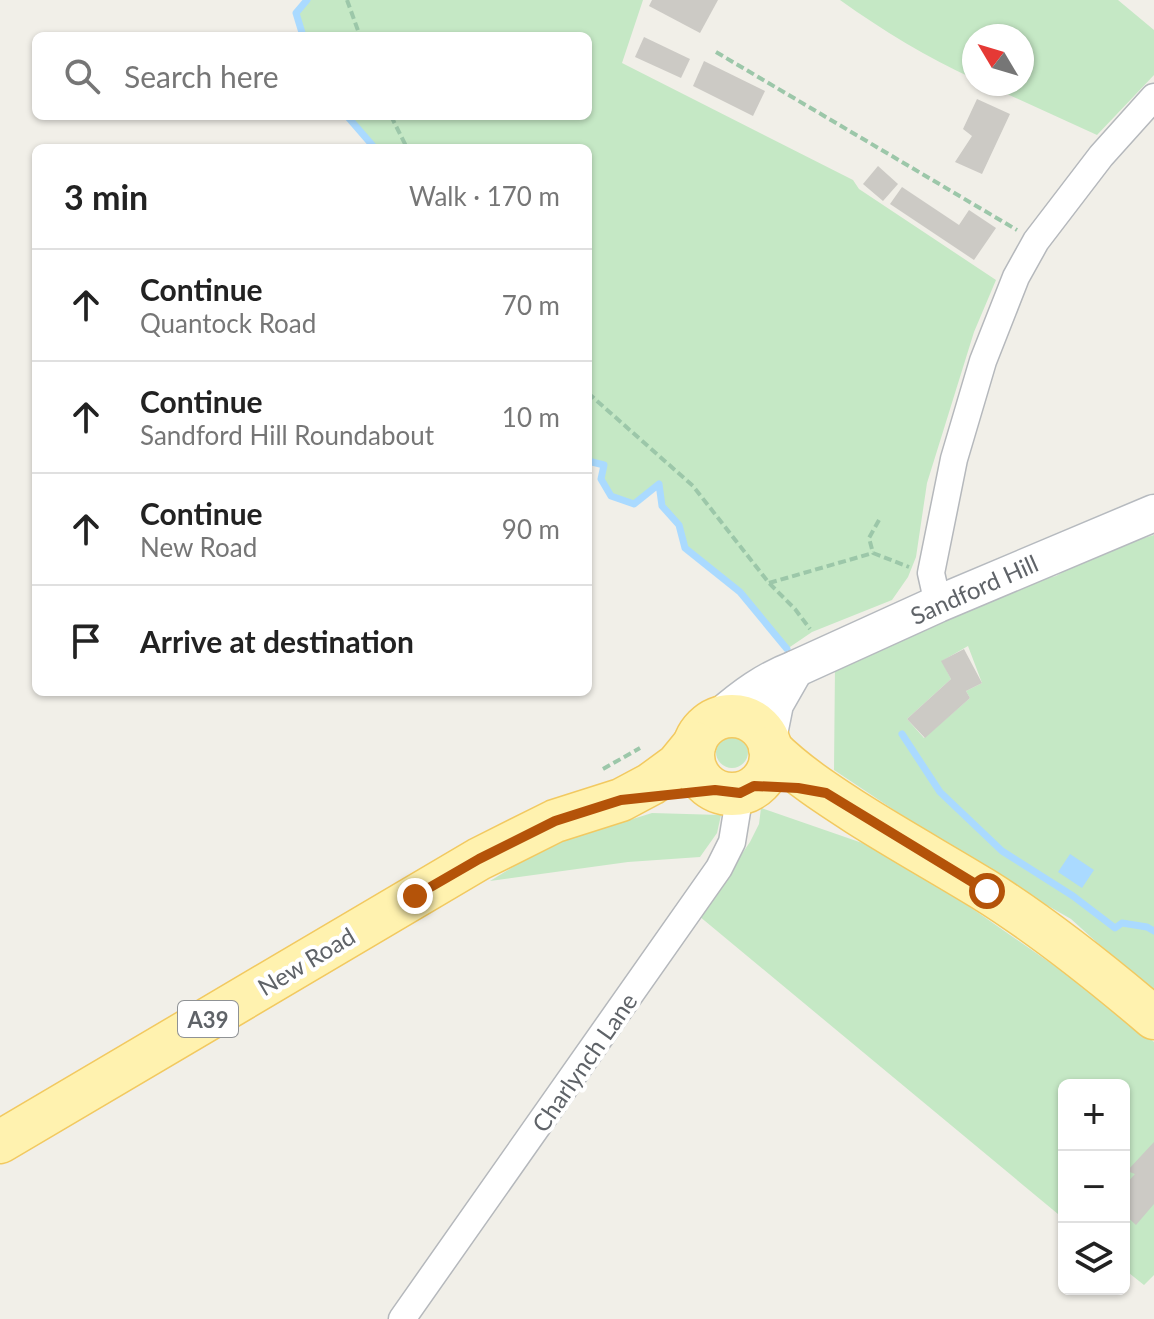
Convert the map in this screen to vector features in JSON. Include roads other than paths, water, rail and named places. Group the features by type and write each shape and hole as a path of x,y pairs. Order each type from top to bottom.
{"main road":[{"name":"Sandford Hill","path":"708,730 754,688 828,654 935,588 1154,513"},
{"path":"749,771 775,704 795,669"},
{"path":"749,771 756,725 735,716 708,730 693,756 703,781 785,764 1034,923 1154,1018"},
{"name":"New Road","path":"621,800 677,765 708,730"},
{"name":"New Road","path":"0,1142 479,859 555,821 621,800 749,771"}],"street":[{"path":"935,588 954,459 983,361 1016,277 1036,241 1101,156 1154,97"},
{"name":"Charlynch Lane","path":"402,1319 719,868 732,842 749,771"}],"water":[{"path":"1070,854 1094,870 1082,888 1058,872"}],"waterway":[{"path":"302,32 296,13 307,0"},
{"path":"350,120 371,144"},
{"path":"592,462 604,465 601,479 611,496 634,504 659,484 662,506 679,525 685,548 740,592 787,649"},
{"path":"902,734 940,792 1002,851 1073,896 1115,928 1122,923 1154,931"}]}
